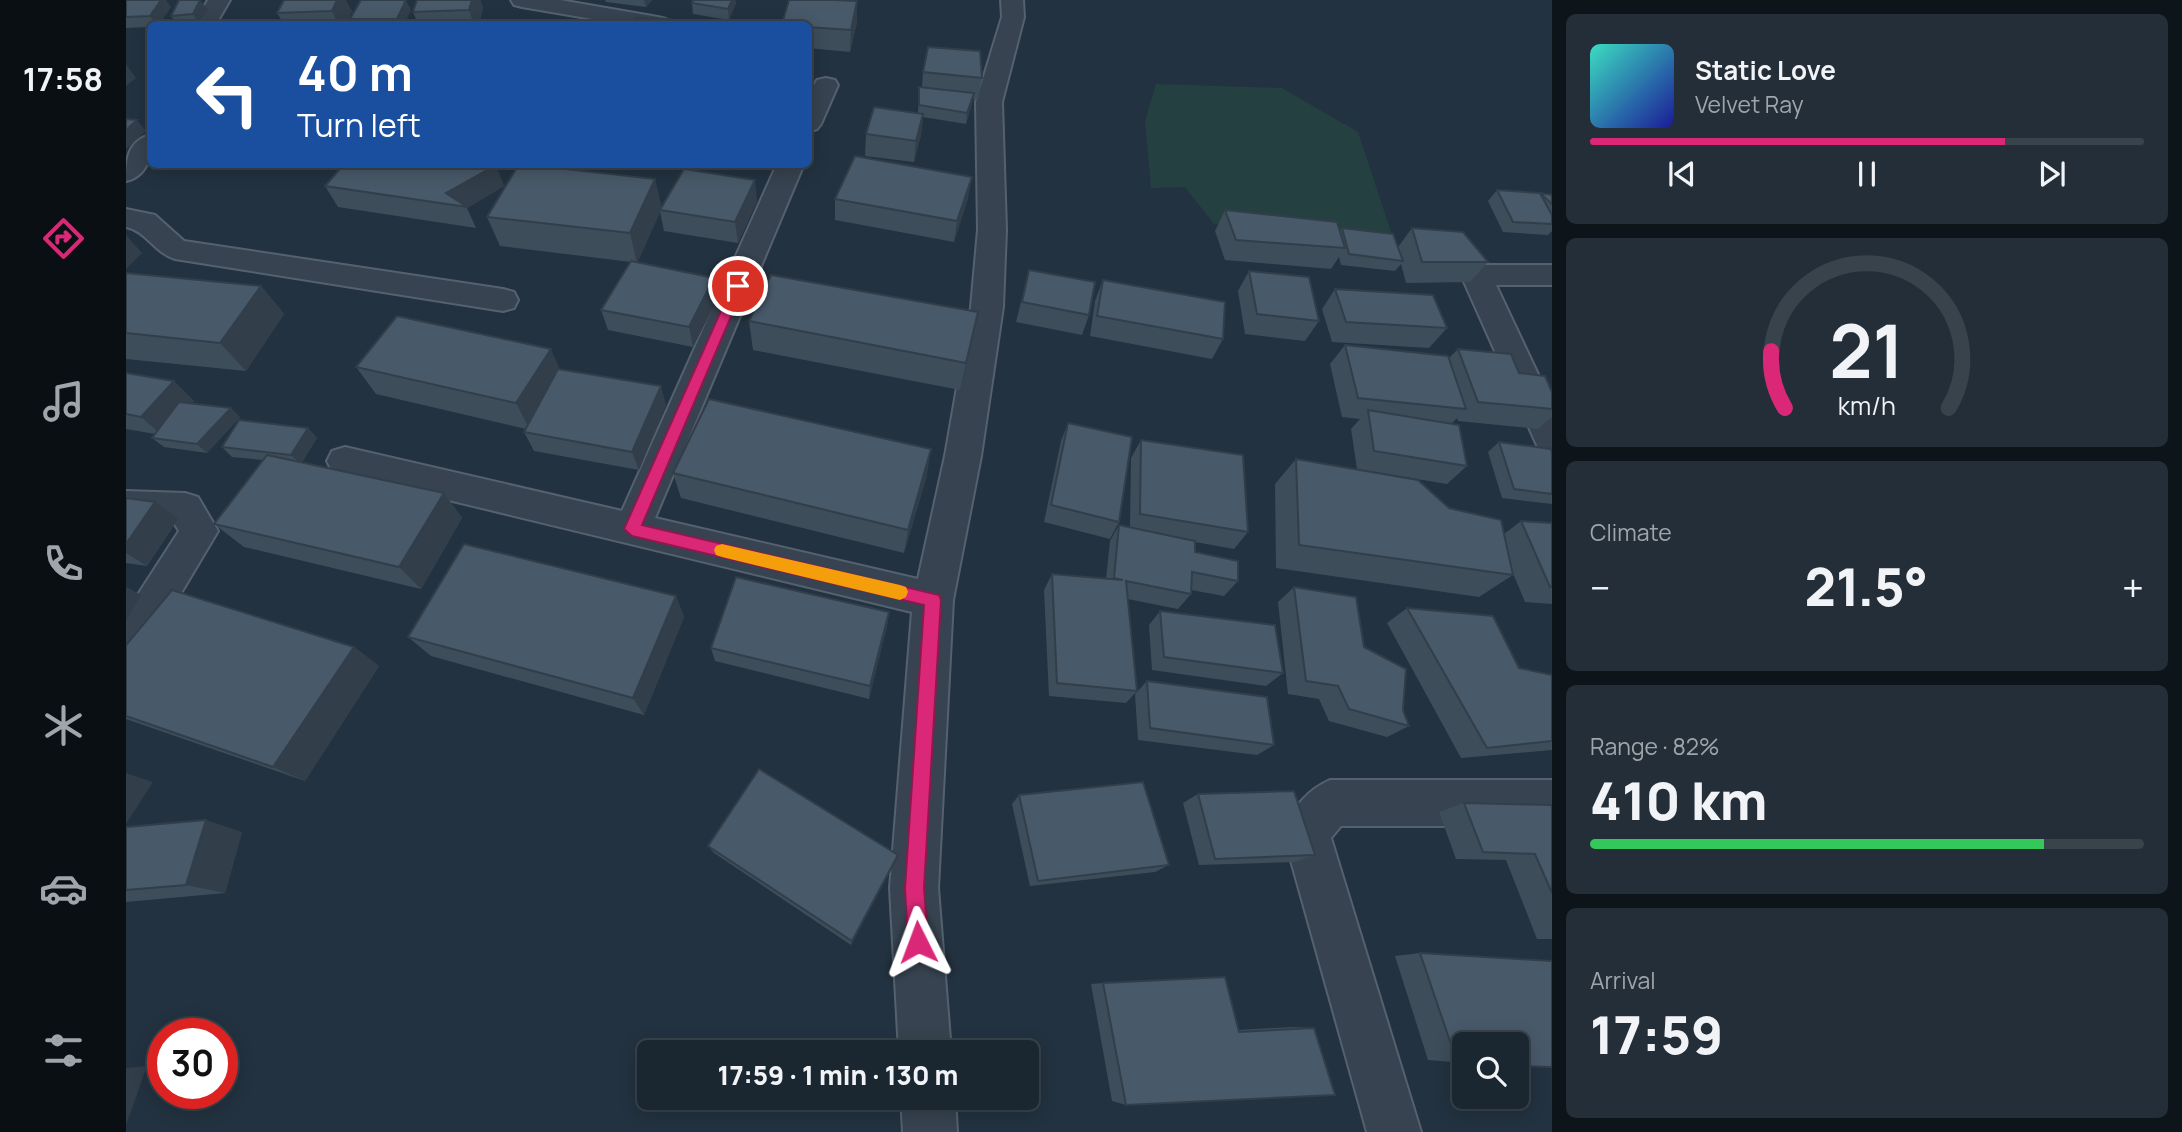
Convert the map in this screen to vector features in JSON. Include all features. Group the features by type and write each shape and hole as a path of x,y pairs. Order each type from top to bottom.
{"street":[{"path":"207,21 219,0"},
{"path":"523,0 588,19 616,21"},
{"path":"924,1040 915,888 933,600 963,456 987,307 992,230 989,102 1013,17 1012,0"},
{"path":"812,115 825,85"},
{"path":"126,173 147,147"},
{"path":"632,529 789,168"},
{"path":"126,218 145,222 174,249 503,300"},
{"path":"1549,427 1476,275 1552,275"},
{"path":"345,461 933,600"},
{"path":"126,506 185,508 199,531 126,649"},
{"path":"1394,1132 1306,832 1330,803 1552,803"},
{"path":"929,1110 930,1132"}],"green space":[{"path":"1156,84 1282,88 1358,132 1402,265 1283,219 1214,224 1185,187 1151,188 1145,121"}],"building":[{"path":"126,0 161,0 150,16 126,17"},
{"path":"179,0 200,0 193,14 171,16"},
{"path":"284,0 337,0 332,11 277,13"},
{"path":"361,0 406,0 397,19 350,19"},
{"path":"417,0 472,0 469,10 413,12"},
{"path":"693,0 732,0 728,9 692,3"},
{"path":"789,0 857,1 851,30 812,27 812,21 783,21"},
{"path":"635,18 670,19 669,21 634,21"},
{"path":"928,47 980,51 982,78 923,72"},
{"path":"919,87 974,93 967,113 919,105"},
{"path":"874,107 923,114 916,141 866,134"},
{"path":"126,119 137,120 126,130"},
{"path":"855,156 972,177 957,221 835,199"},
{"path":"341,168 491,168 446,193 467,207 325,186"},
{"path":"517,168 555,168 655,179 630,233 487,217"},
{"path":"684,169 755,180 735,222 660,210"},
{"path":"1497,190 1540,193 1552,215 1552,224 1513,222"},
{"path":"1540,193 1552,195 1552,204"},
{"path":"1225,210 1337,222 1345,248 1236,240"},
{"path":"1342,228 1393,234 1403,261 1349,254"},
{"path":"1412,228 1463,232 1488,262 1422,262"},
{"path":"631,261 714,278 689,327 601,310"},
{"path":"1029,270 1095,282 1089,315 1022,302"},
{"path":"1249,271 1309,277 1319,321 1257,314"},
{"path":"126,273 261,286 220,343 126,333"},
{"path":"771,275 978,312 966,363 749,321"},
{"path":"1103,280 1225,302 1223,339 1097,316"},
{"path":"1335,289 1433,295 1447,328 1346,322"},
{"path":"397,316 551,349 516,403 356,367"},
{"path":"1345,345 1448,356 1466,409 1358,398"},
{"path":"1458,349 1511,354 1519,373 1545,376 1552,392 1552,409 1478,402"},
{"path":"558,369 661,386 632,452 524,432"},
{"path":"126,373 174,381 141,417 126,414"},
{"path":"709,399 931,449 908,530 673,473"},
{"path":"179,402 231,408 197,444 152,438"},
{"path":"1368,410 1459,425 1467,466 1374,451"},
{"path":"239,420 308,428 291,455 222,447"},
{"path":"1068,423 1132,437 1119,522 1051,505"},
{"path":"1141,440 1243,455 1248,532 1140,514"},
{"path":"1499,442 1551,449 1552,494 1514,489"},
{"path":"267,455 444,493 399,567 214,524"},
{"path":"1296,459 1418,480 1449,508 1501,520 1513,575 1299,545"},
{"path":"126,498 155,502 126,544"},
{"path":"1521,521 1552,523 1552,587 1550,587"},
{"path":"1119,525 1195,541 1195,552 1238,561 1238,581 1192,572 1191,594 1126,581 1137,691 1057,683 1052,574 1123,580 1114,578"},
{"path":"464,544 676,596 633,698 408,637"},
{"path":"736,577 889,612 870,686 711,648"},
{"path":"1294,587 1356,597 1364,647 1406,669 1403,710 1409,726 1349,709 1338,686 1306,681"},
{"path":"172,590 354,647 273,767 126,716 126,645"},
{"path":"1407,608 1493,616 1519,668 1552,675 1552,741 1487,748"},
{"path":"1160,611 1275,625 1283,673 1164,657"},
{"path":"1147,681 1267,697 1274,745 1150,728"},
{"path":"759,769 898,855 852,941 708,846"},
{"path":"1143,782 1169,865 1038,881 1019,795"},
{"path":"1294,791 1315,855 1215,859 1198,794"},
{"path":"1464,803 1552,805 1552,893 1535,854 1483,852"},
{"path":"206,820 186,885 126,890 126,827"},
{"path":"1420,953 1552,961 1552,1067 1529,1066 1529,1032 1452,1032 1452,1047"},
{"path":"1225,977 1239,1032 1314,1028 1335,1095 1126,1105 1103,983"}],"slow traffic":[{"path":"722,550 900,592"}],"route":[{"path":"738,286 632,529 933,600 915,888 918,942"}]}
